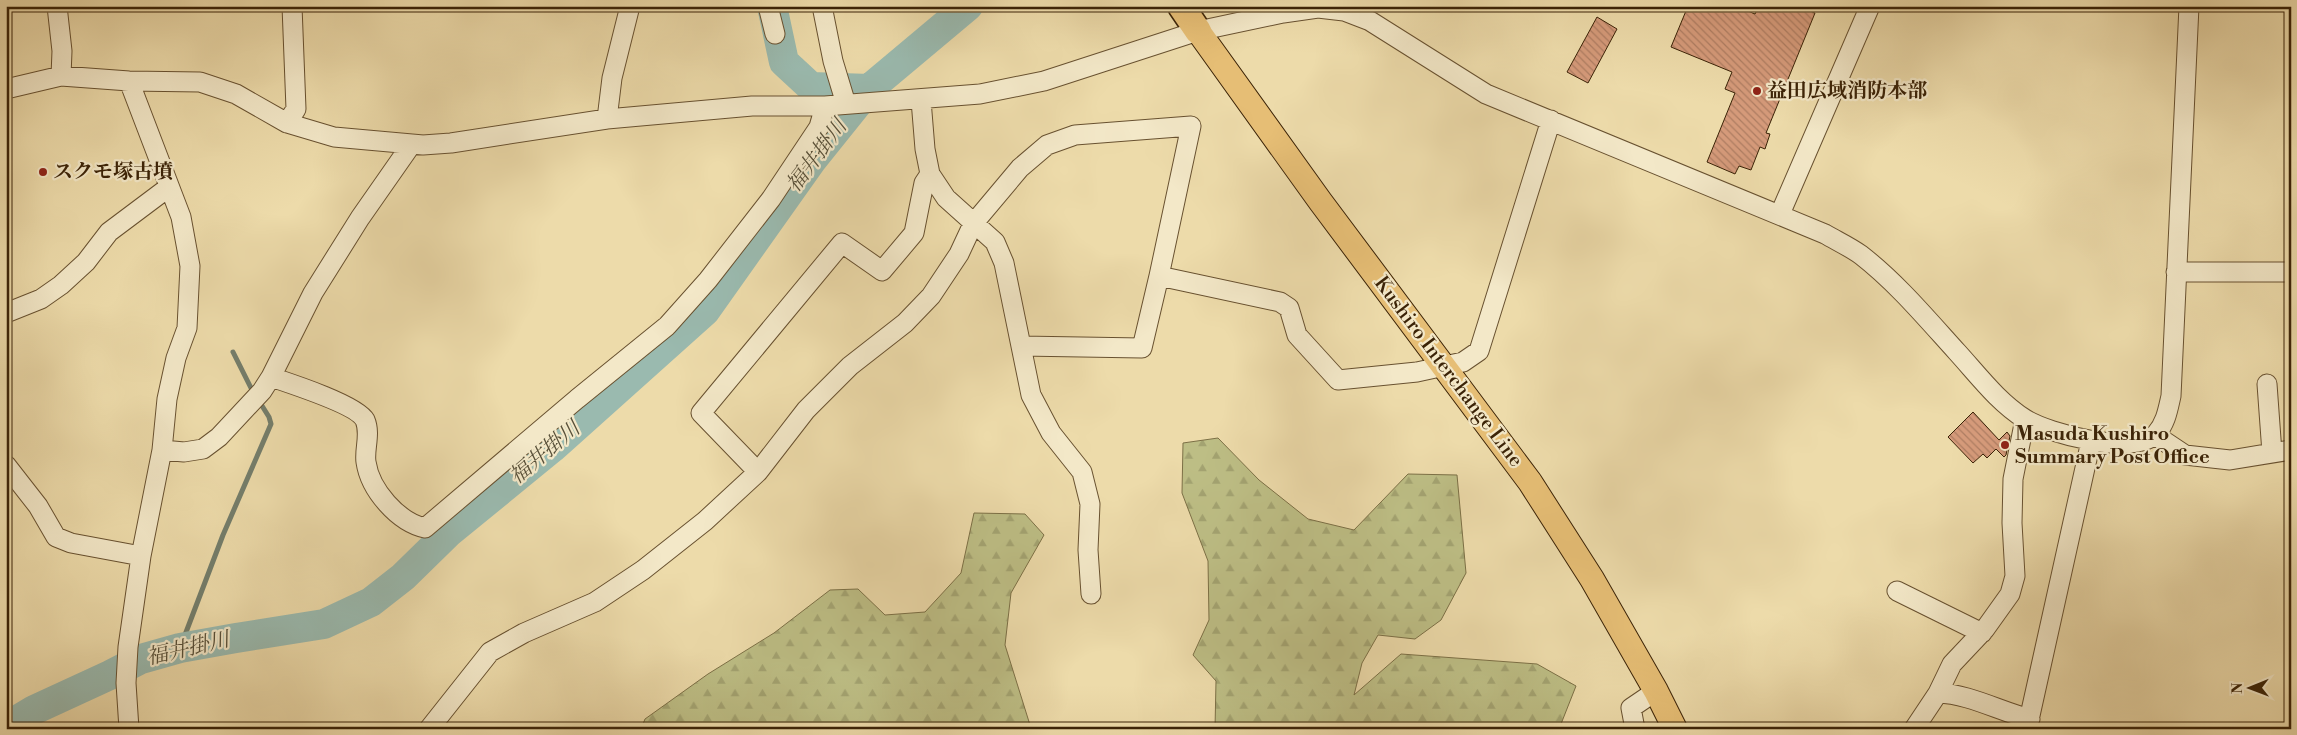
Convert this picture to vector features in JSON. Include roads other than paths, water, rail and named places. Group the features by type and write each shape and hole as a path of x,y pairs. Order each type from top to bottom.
{"highway":[{"path":"1181,6 1198,31"}],"main road":[{"name":"Kushiro Interchange Line","path":"1198,31 1326,209 1530,482 1592,579 1675,729"}],"street":[{"path":"57,6 62,51 61,76"},
{"path":"287,123 296,109 292,6"},
{"path":"607,119 612,78 630,6"},
{"path":"768,6 775,34"},
{"path":"822,6 833,61 846,104"},
{"path":"1780,214 1870,6"},
{"path":"6,89 61,76 129,81 200,82 236,94 287,123 334,137 411,144 451,143 607,119 752,106 825,106 922,100 980,94 1044,81 1198,31 1282,13 1318,8 1344,9 1392,34 1486,94 1825,234 1860,255 1893,284 1992,392 2025,419 2060,433 2091,441 2125,443 2155,435 2166,420 2171,396 2189,6"},
{"path":"129,81 181,217 190,266 186,328 176,358 167,399 162,450 141,556 128,647 126,683 129,729"},
{"path":"922,100 924,149 930,174 946,198 995,242 1004,263 1031,395 1051,433 1082,472 1090,504 1088,550 1091,594"},
{"path":"271,377 349,408 364,419 368,432 366,462 373,483 394,512 414,526 425,528 577,399 668,326 708,280 771,200 819,127 825,106"},
{"path":"1159,276 1280,302 1289,308 1297,335 1338,380 1417,372 1463,362 1479,351 1551,120"},
{"path":"428,729 490,652 524,633 595,602 635,575 705,522 758,472 806,410 850,366 905,323 931,296 959,254 973,224 1020,168 1047,145 1075,135 1191,126 1142,348 1021,346"},
{"path":"162,450 184,452 203,449 219,437 262,390 271,377 313,293 360,218 411,144"},
{"path":"758,472 701,414 842,243 882,271 914,233 924,184 930,174"},
{"path":"6,313 41,299 61,285 86,262 108,232 169,187"},
{"path":"2176,272 2291,272"},
{"path":"2267,384 2272,453"},
{"path":"1914,729 1938,692 1952,664 1982,633 2010,594 2015,576 2012,523 2013,479 2025,419"},
{"path":"2155,435 2185,455 2230,460 2291,450"},
{"path":"1938,692 1957,694 2029,724 2091,441"},
{"path":"6,465 38,506 56,537 71,543 141,556"},
{"path":"1897,591 1982,633"},
{"path":"1635,729 1631,708 1656,692"}],"waterway":[{"path":"772,6 784,62 811,87 869,89"},
{"name":"福井掛川","path":"6,727 34,710 141,659 180,648 324,624 371,602 403,577 448,533 552,448 705,311 812,160 869,89 968,6"},
{"path":"233,352 254,394"},
{"path":"180,648 223,535 271,424 259,401"}],"place":[{"name":"益田広域消防本部","path":"1757,91"},
{"name":"スクモ塚古墳","path":"43,172"},
{"name":"Masuda Kushiro Summary Post Office","path":"2005,445"}]}
